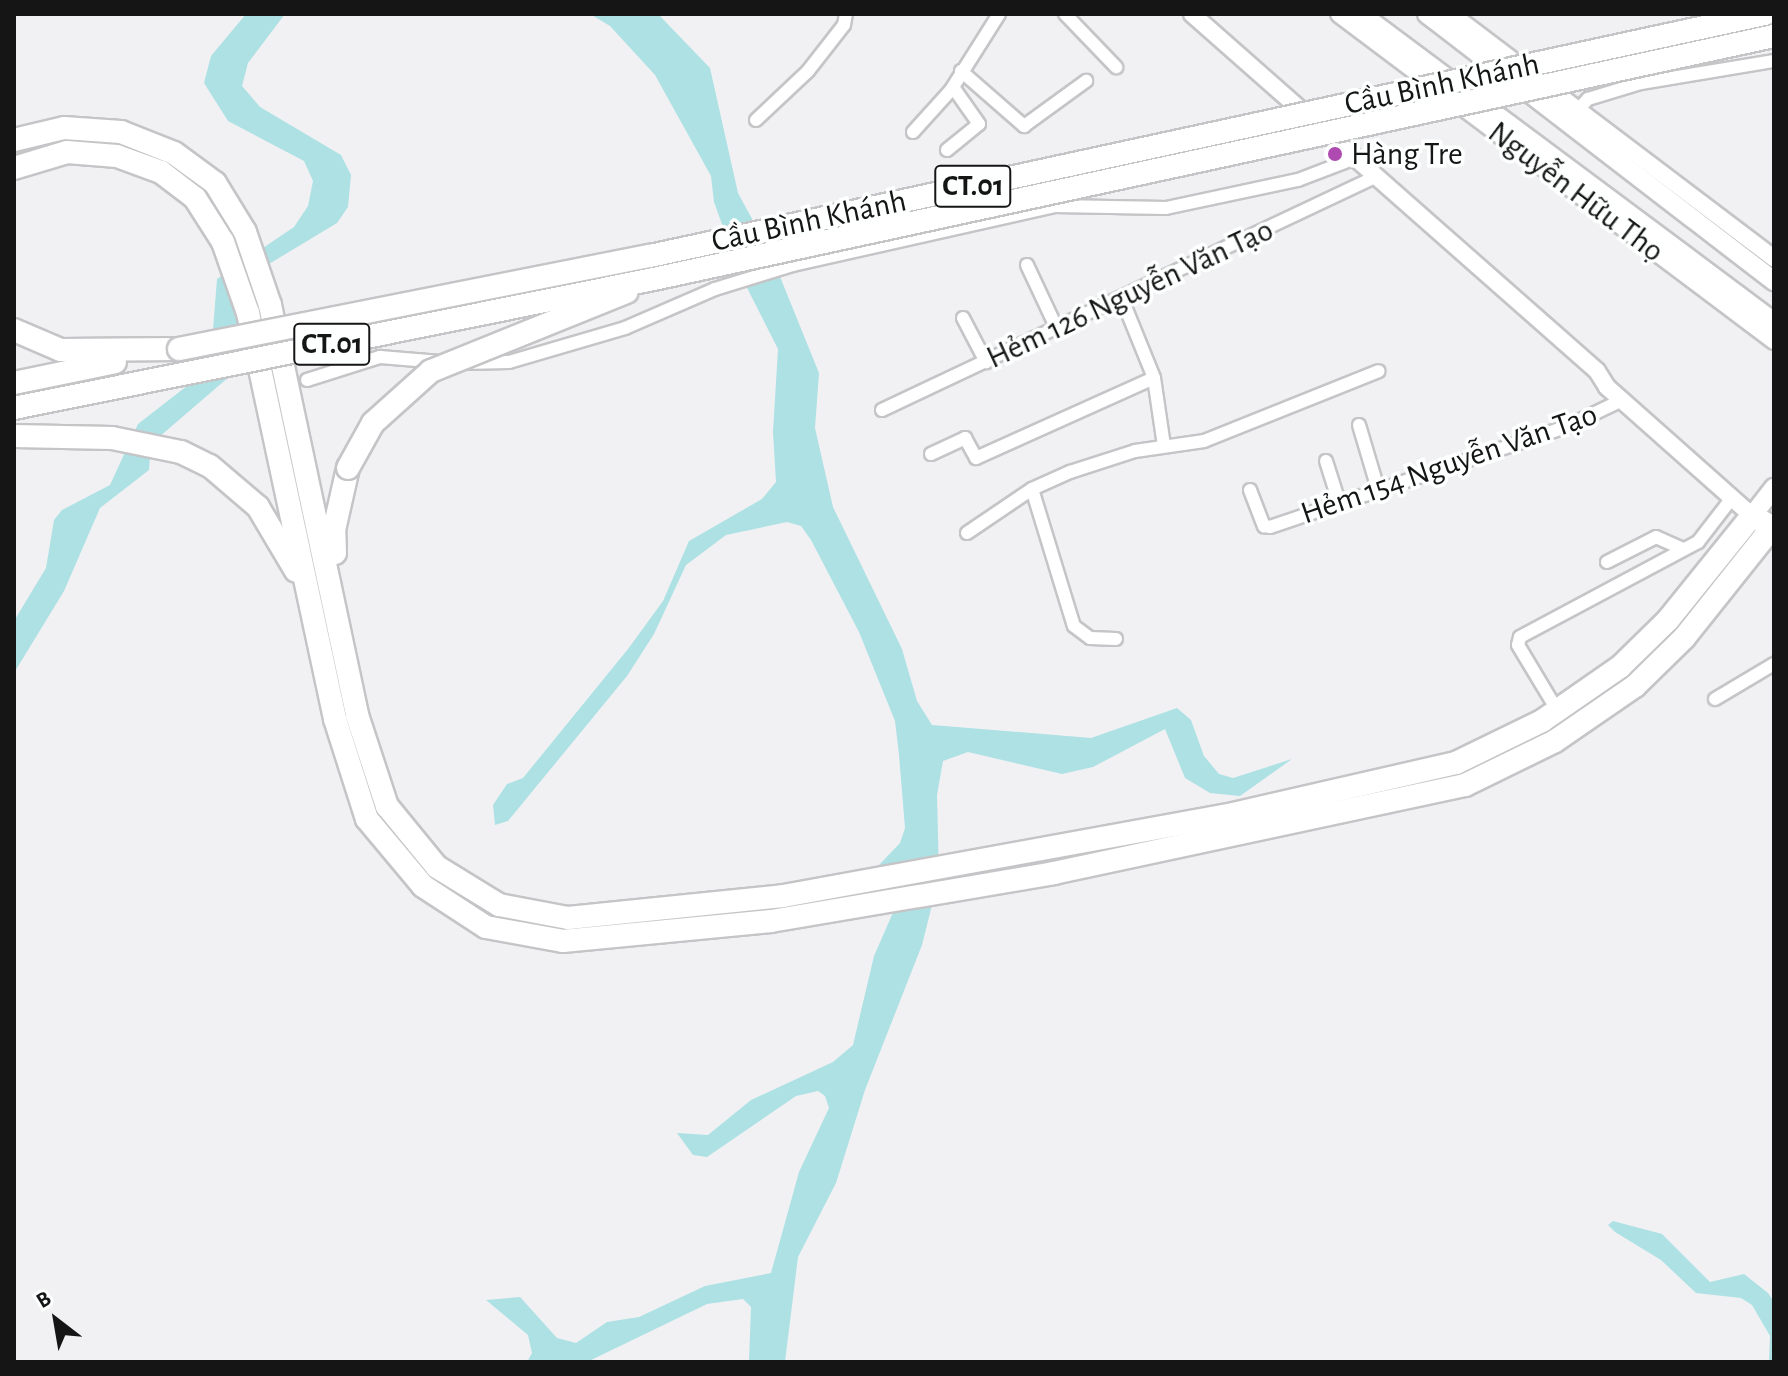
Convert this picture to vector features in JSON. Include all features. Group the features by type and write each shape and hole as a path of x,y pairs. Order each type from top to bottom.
{"highway":[{"name":"Cầu Bình Khánh","path":"179,349 650,256 1765,14"},
{"name":"Cầu Bình Khánh","path":"649,280 1774,36"},
{"path":"14,140 64,128 121,132 174,153 215,183 245,232 270,305 357,715 387,806 437,867 499,905 568,918 786,906 957,889 1465,785 1555,741 1635,686 1684,638 1769,524"},
{"path":"14,168 67,152 117,156 161,172 195,198 223,242 248,313 335,719 367,819 423,886 486,927 577,940 662,935 959,865 1224,816 1456,763 1542,721 1620,667 1769,524"},
{"path":"336,610 334,530 348,468 373,423 431,371 597,307 649,280"},
{"name":"CT.01","path":"14,408 649,280"},
{"path":"14,330 61,350 179,349"},
{"name":"CT.01","path":"14,383 179,349"},
{"path":"14,436 73,434 170,449 210,466 258,507 291,560 318,636"}],"main road":[{"path":"1192,14 1597,371 1622,400 1732,498 1769,524"},
{"name":"Nguyễn Hữu Thọ","path":"1339,14 1774,341"},
{"name":"Nguyễn Hữu Thọ","path":"1361,14 1774,322"},
{"name":"Nguyễn Hữu Thọ","path":"1427,14 1774,281"},
{"name":"Nguyễn Hữu Thọ","path":"1451,14 1774,258"},
{"path":"1597,371 1615,379 1769,524"},
{"path":"1769,524 1774,488"}],"street":[{"path":"756,120 808,71 844,25 846,14"},
{"path":"913,132 953,87 999,14"},
{"path":"1065,14 1116,67"},
{"path":"1578,110 1588,99 1641,83 1774,61"},
{"path":"961,71 1024,126 1086,81"},
{"path":"947,150 979,124 953,87"},
{"path":"307,380 380,357 509,362 625,328 715,289 793,265 1055,206 1166,208 1298,180 1353,159"},
{"name":"Hẻm 126 Nguyễn Văn Tạo","path":"882,410 1377,176"},
{"path":"1027,265 1057,329"},
{"path":"1122,299 1154,378 1164,446"},
{"path":"963,318 986,362"},
{"path":"967,533 1032,489 1103,459 1204,441 1379,371"},
{"path":"931,454 965,438 976,458 1154,378"},
{"name":"Hẻm 154 Nguyễn Văn Tạo","path":"1250,490 1264,526 1275,525 1566,427 1622,400"},
{"path":"1359,425 1378,489"},
{"path":"1326,461 1339,502"},
{"path":"1032,489 1074,626 1090,638 1116,639"},
{"path":"1551,700 1518,645 1520,637 1702,538 1732,498"},
{"path":"1607,562 1656,537 1681,548"},
{"path":"1715,699 1774,664"}],"water":[{"path":"246,14 285,14 248,63 242,86 260,107 341,155 351,175 348,207 337,223 254,273 230,376 151,444 149,470 100,508 64,591 14,673 14,621 46,568 54,520 62,510 110,485 138,424 192,382 212,342 217,279 294,227 308,206 313,181 304,161 228,121 204,83 211,56"},
{"path":"590,14 658,14 710,68 738,193 770,252 819,373 815,428 833,507 902,649 917,701 932,725 1091,738 1177,708 1191,720 1204,756 1219,774 1233,778 1292,759 1240,796 1210,793 1185,778 1165,729 1093,767 1062,774 968,752 943,761 937,795 939,877 922,945 865,1090 836,1183 798,1257 785,1362 749,1362 751,1307 743,1299 707,1304 587,1362 527,1362 532,1353 528,1335 486,1300 520,1297 557,1338 576,1343 607,1322 639,1317 705,1286 771,1273 799,1172 829,1108 825,1096 818,1091 796,1096 707,1157 693,1155 677,1133 708,1135 751,1100 833,1062 853,1045 874,956 905,885 893,884 871,900 823,908 859,886 900,843 905,828 899,755 895,721 859,632 811,540 801,526 787,522 726,535 686,565 654,634 627,676 508,821 495,825 493,805 507,784 523,778 628,649 663,601 689,541 762,499 776,482 773,432 778,349 740,274 714,202 711,176 655,75 610,26"},
{"path":"1613,1221 1662,1234 1710,1282 1744,1274 1768,1293 1774,1302 1774,1362 1769,1362 1770,1336 1752,1305 1741,1298 1696,1293 1661,1260 1615,1232 1608,1225"}],"place":[{"name":"Hàng Tre","path":"1335,154"}]}
